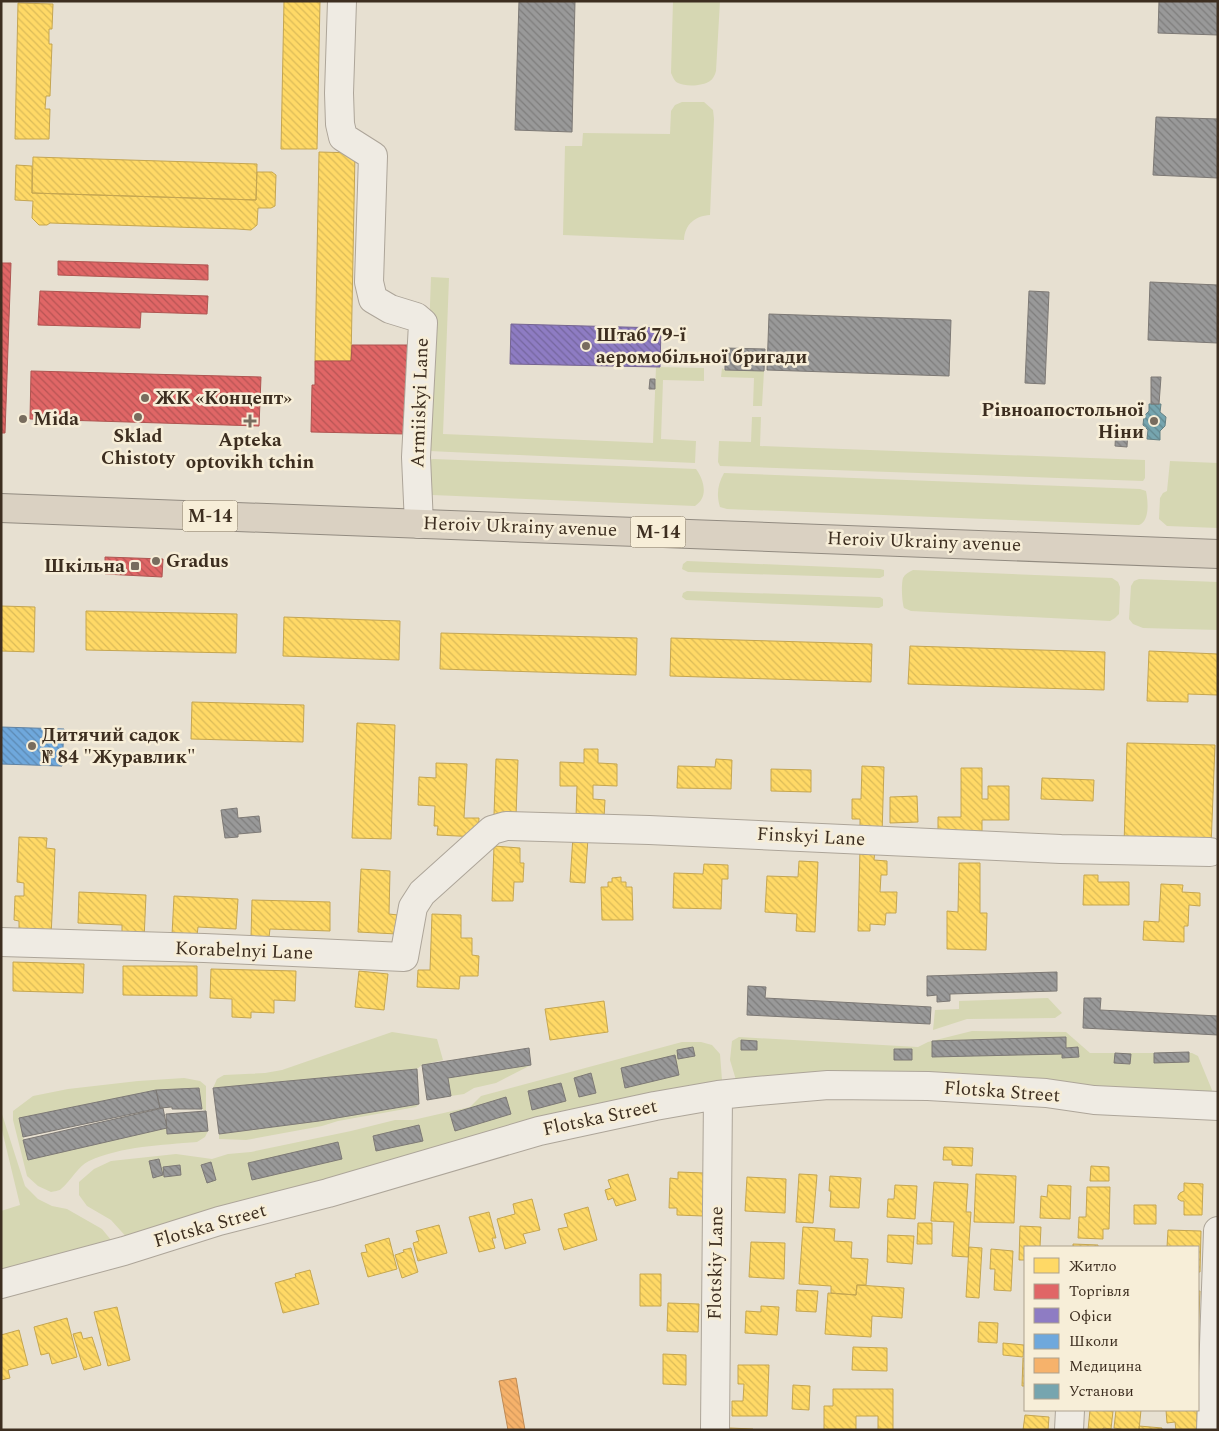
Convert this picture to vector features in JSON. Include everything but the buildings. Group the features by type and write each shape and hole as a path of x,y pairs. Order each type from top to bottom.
{"highway":[{"name":"Heroiv Ukrainy avenue","path":"1,508 1218,554"}],"street":[{"name":"Armiiskyi Lane","path":"342,1 339,93 340,124 344,138 373,156 369,282 373,299 390,309 416,317 424,323 416,457 420,524"},
{"name":"Finskyi Lane","path":"433,883 492,830 506,826 659,830 1061,849 1210,852"},
{"name":"Korabelnyi Lane","path":"1,942 204,948 404,957 413,907 422,893 433,883"},
{"name":"Flotska Street","path":"1,1284 124,1251 210,1224 328,1193 538,1131 655,1106 718,1095 828,1086 928,1086 1046,1093 1094,1100 1218,1106"},
{"name":"Flotskiy Lane","path":"715,1430 718,1095"},
{"path":"1211,1430 1218,1230"},
{"path":"1069,1430 1070,1411"}],"green space":[{"path":"673,1 720,1 716,71 713,78 707,83 681,84 676,81 671,73"},
{"path":"682,102 704,102 713,110 710,215 695,219 686,229 684,240 563,235 565,146 582,146 583,133 670,134 671,111 675,105"},
{"path":"431,277 449,278 443,434 653,443 656,367 704,368 704,381 663,380 661,439 696,441 695,463 429,451 425,444"},
{"path":"722,368 725,370 764,371 762,406 753,406 754,378 721,377"},
{"path":"752,417 761,417 760,446 1145,460 1145,478 1143,481 720,466 718,462 719,441 751,442"},
{"path":"429,460 696,469 703,483 704,493 695,506 432,495 428,492"},
{"path":"1170,461 1218,463 1218,528 1167,526 1159,519 1160,498 1167,491"},
{"path":"724,473 1140,489 1146,491 1147,515 1143,523 1139,525 727,509 720,507 718,498 719,485"},
{"path":"687,561 880,569 884,570 884,576 880,578 688,572 682,569 683,564"},
{"path":"913,570 1112,578 1118,582 1120,587 1119,614 1110,621 911,611 904,608 902,585 903,578"},
{"path":"1139,579 1218,582 1218,630 1143,628 1133,624 1129,619 1131,586 1134,581"},
{"path":"687,591 880,597 883,599 883,606 879,608 686,600 682,597 683,593"},
{"path":"1048,998 1062,1013 1055,1018 967,1019 933,1030 935,1010 959,1009 959,1001"},
{"path":"972,1031 1066,1032 1090,1053 1192,1053 1198,1056 1212,1090 1208,1096 736,1080 730,1060 732,1041 739,1037 918,1047 928,1042"},
{"path":"392,1032 437,1039 443,1060 422,1065 417,1069 213,1088 217,1079 224,1075 265,1073 282,1070"},
{"path":"682,1042 701,1042 712,1045 720,1054 722,1080 719,1085 130,1241 111,1220 87,1206 79,1195 79,1182 94,1169 111,1161 176,1154 212,1159 228,1154 251,1152 351,1131 395,1120 413,1120 470,1107 481,1096"},
{"path":"531,1065 496,1083 474,1088 464,1094 451,1096 448,1078"},
{"path":"184,1078 200,1081 206,1086 206,1111 202,1109 199,1088 156,1090 19,1118 28,1159 167,1128 168,1134 208,1131 205,1137 197,1142 128,1149 102,1156 85,1164 58,1191 51,1192 38,1186 27,1176 13,1120 13,1111 33,1096 68,1089"},
{"path":"419,1104 416,1107 246,1140 219,1139 219,1134 319,1121"},
{"path":"1,1111 25,1186 38,1199 52,1206 67,1209 102,1229 111,1240 110,1242 1,1278 1,1211 20,1205 1,1126"}],"place":[{"name":"Штаб 79-ї аеромобільної бригади","path":"586,346"},
{"name":"ЖК «Концепт»","path":"145,398"},
{"name":"Sklad Chistoty","path":"138,417"},
{"name":"Mida","path":"23,419"},
{"name":"Apteka optovikh tchin","path":"250,421"},
{"name":"Рівноапостольної Ніни","path":"1154,421"},
{"name":"Gradus","path":"156,561"},
{"name":"Шкільна","path":"135,566"},
{"name":"Дитячий садок № 84 \"Журавлик\"","path":"32,746"}]}
